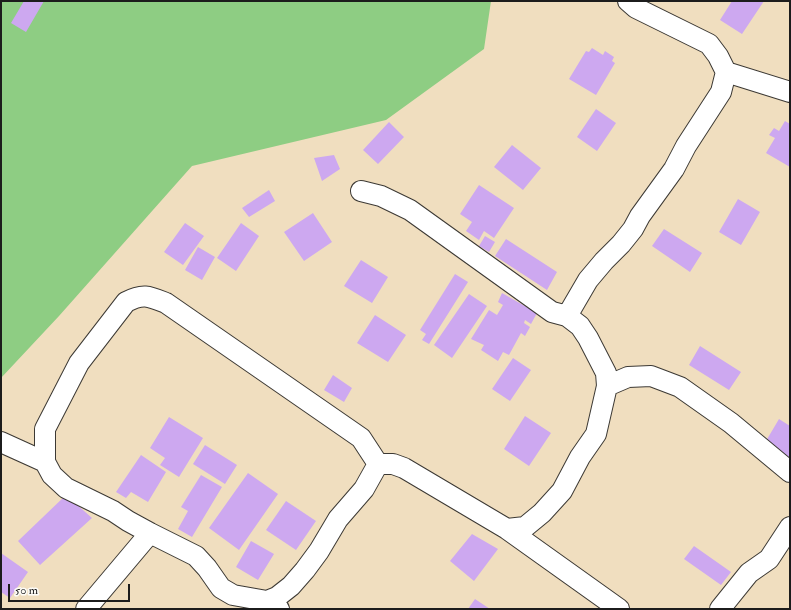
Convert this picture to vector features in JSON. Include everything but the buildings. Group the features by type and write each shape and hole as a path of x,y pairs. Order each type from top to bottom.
{"street":[{"path":"567,316 588,280 633,229 640,216 674,169 686,146 721,92 726,72 718,56 709,44 636,8 628,1"},
{"path":"726,72 790,92"},
{"path":"361,191 381,196 410,210 552,312 567,316 580,326 606,373 606,386 596,434 580,457 562,490 542,513 525,527 507,528"},
{"path":"136,296 149,296 166,303 361,438 378,464 364,489 338,519 319,551 305,570 291,586 278,597 273,605 233,595 221,588 207,568 196,556 128,522 113,510 66,488 52,475 45,462 45,429 79,363 126,302 136,296"},
{"path":"606,386 628,377 651,376 680,387 731,424 790,472"},
{"path":"1,442 45,462"},
{"path":"378,464 393,464 404,468 507,528 619,609"},
{"path":"720,609 749,573 769,559 790,527"},
{"path":"86,609 150,533"}],"green space":[{"path":"1,1 491,1 484,49 386,120 192,166 59,316 1,378"}]}
